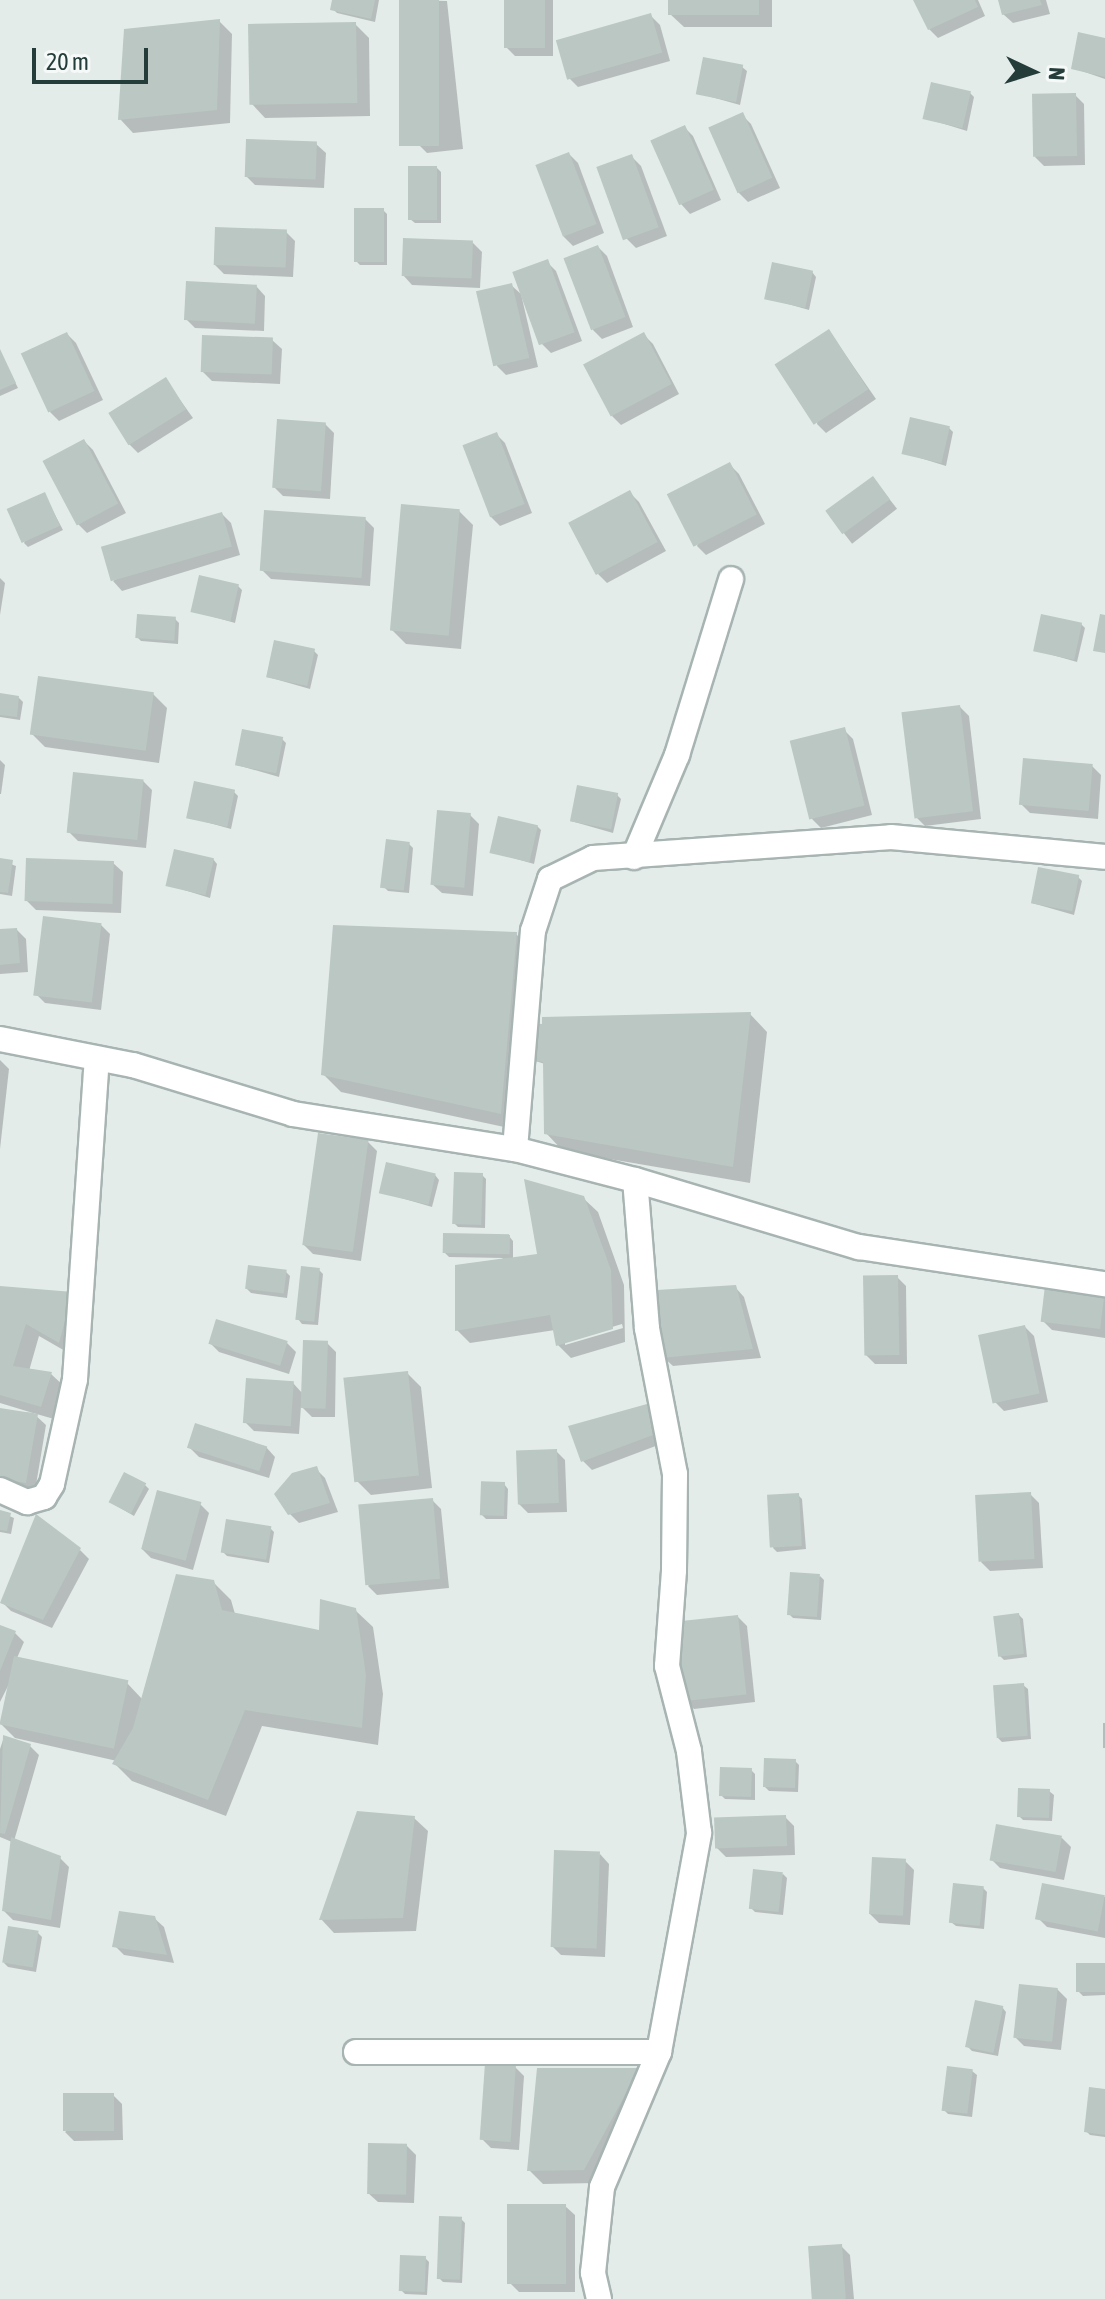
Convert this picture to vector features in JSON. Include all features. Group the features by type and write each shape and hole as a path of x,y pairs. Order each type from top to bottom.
{"street":[{"path":"634,857 677,755 731,579"},
{"path":"515,1149 533,931 550,879 593,858 891,837 1105,857"},
{"path":"0,1039 133,1065 293,1114 515,1149 635,1180 859,1247 1105,1284"},
{"path":"0,1490 27,1502 44,1497 55,1469 75,1379 97,1059"},
{"path":"599,2299 593,2273 602,2187 659,2052 699,1833 689,1751 667,1666 674,1570 675,1474 647,1328 635,1180"},
{"path":"356,2052 659,2052"}],"building":[{"path":"332,0 375,0 371,19 330,10"},
{"path":"399,0 439,0 439,146 399,146"},
{"path":"504,0 545,0 545,48 504,48"},
{"path":"668,0 759,0 759,15 668,15"},
{"path":"913,0 975,0 978,7 928,30"},
{"path":"998,0 1040,0 1042,5 1002,15"},
{"path":"651,13 662,52 567,80 556,40"},
{"path":"220,19 217,110 118,120 124,29"},
{"path":"356,22 357,103 249,105 248,24"},
{"path":"1078,32 1105,38 1105,77 1071,69"},
{"path":"703,57 743,65 736,102 696,94"},
{"path":"931,82 971,91 962,128 922,119"},
{"path":"1076,93 1077,156 1033,157 1032,94"},
{"path":"743,112 772,178 738,193 708,127"},
{"path":"685,125 714,190 679,205 650,140"},
{"path":"246,139 317,141 316,179 245,177"},
{"path":"569,152 597,224 563,237 535,165"},
{"path":"632,154 659,227 623,240 596,167"},
{"path":"408,166 437,166 437,220 408,220"},
{"path":"354,208 384,208 384,262 354,262"},
{"path":"215,227 287,230 286,267 214,265"},
{"path":"403,238 473,240 472,278 402,276"},
{"path":"598,245 626,317 591,330 563,258"},
{"path":"548,259 575,332 539,345 512,272"},
{"path":"772,262 813,271 805,308 764,299"},
{"path":"186,281 257,285 255,324 184,320"},
{"path":"512,283 529,358 493,366 476,291"},
{"path":"829,329 868,389 814,425 774,364"},
{"path":"67,332 94,391 48,412 21,354"},
{"path":"644,332 672,384 611,416 583,364"},
{"path":"202,335 273,337 272,374 201,372"},
{"path":"0,349 16,383 0,390"},
{"path":"166,377 186,409 128,445 108,413"},
{"path":"910,417 950,426 941,463 901,454"},
{"path":"277,419 326,422 321,491 272,488"},
{"path":"497,432 525,504 490,517 462,445"},
{"path":"84,439 118,503 77,526 43,461"},
{"path":"730,462 757,515 694,547 667,494"},
{"path":"873,476 890,499 842,534 825,511"},
{"path":"630,490 658,542 596,575 568,523"},
{"path":"45,492 60,526 22,543 7,509"},
{"path":"401,504 460,509 449,636 390,631"},
{"path":"264,510 366,517 361,578 260,571"},
{"path":"222,512 232,547 111,581 101,547"},
{"path":"199,575 239,584 230,621 190,612"},
{"path":"137,614 176,617 174,641 135,638"},
{"path":"1041,614 1082,623 1074,660 1033,651"},
{"path":"1100,614 1105,615 1105,653 1093,651"},
{"path":"274,640 315,649 307,686 266,677"},
{"path":"38,676 154,692 146,751 30,734"},
{"path":"0,693 19,696 17,717 0,715"},
{"path":"960,705 973,811 914,818 901,712"},
{"path":"845,727 865,806 809,819 790,741"},
{"path":"242,729 283,737 276,773 235,765"},
{"path":"1023,758 1093,764 1089,811 1019,805"},
{"path":"73,772 144,779 137,840 67,833"},
{"path":"194,781 235,790 227,827 186,818"},
{"path":"577,785 618,793 611,829 570,821"},
{"path":"437,810 471,813 464,888 430,885"},
{"path":"498,816 538,825 529,862 489,853"},
{"path":"386,839 410,842 404,891 380,888"},
{"path":"174,849 214,858 205,895 165,886"},
{"path":"0,858 13,860 8,893 0,892"},
{"path":"26,858 114,861 112,904 24,901"},
{"path":"1038,867 1079,875 1072,911 1031,903"},
{"path":"43,916 102,923 92,1003 33,995"},
{"path":"333,925 517,932 501,1114 321,1075"},
{"path":"17,928 20,963 0,965 0,929"},
{"path":"751,1012 733,1167 544,1134 543,1062 527,1060 531,1023 542,1024 542,1017"},
{"path":"318,1133 369,1140 353,1252 302,1245"},
{"path":"386,1162 436,1173 428,1205 379,1193"},
{"path":"454,1172 483,1173 481,1225 452,1224"},
{"path":"524,1179 584,1196 611,1270 613,1329 556,1346 550,1315 455,1331 455,1265 537,1254"},
{"path":"443,1233 510,1234 510,1254 443,1253"},
{"path":"248,1265 287,1270 284,1294 245,1289"},
{"path":"301,1266 320,1268 314,1322 295,1320"},
{"path":"898,1275 899,1355 864,1356 863,1276"},
{"path":"736,1285 753,1349 662,1358 657,1290"},
{"path":"0,1286 73,1292 59,1343 26,1324 13,1366 52,1372 41,1407 0,1395"},
{"path":"1045,1286 1105,1293 1100,1329 1041,1322"},
{"path":"216,1319 288,1341 280,1366 208,1344"},
{"path":"1025,1325 1040,1393 993,1403 978,1335"},
{"path":"303,1340 328,1341 326,1409 301,1408"},
{"path":"408,1371 419,1475 354,1482 343,1378"},
{"path":"246,1378 294,1381 291,1426 243,1423"},
{"path":"647,1404 653,1435 581,1462 568,1426"},
{"path":"0,1408 38,1414 26,1483 0,1479"},
{"path":"195,1423 267,1446 259,1471 187,1448"},
{"path":"557,1449 559,1503 518,1504 516,1450"},
{"path":"317,1466 330,1503 288,1515 274,1494 292,1473"},
{"path":"124,1472 146,1483 131,1514 109,1502"},
{"path":"481,1481 505,1482 504,1516 480,1515"},
{"path":"157,1490 201,1502 186,1561 141,1549"},
{"path":"1031,1492 1035,1559 979,1562 975,1495"},
{"path":"799,1493 802,1546 770,1548 767,1495"},
{"path":"433,1498 440,1579 365,1585 358,1505"},
{"path":"0,1510 11,1513 7,1531 0,1530"},
{"path":"36,1514 81,1548 43,1620 0,1603"},
{"path":"226,1519 271,1526 266,1560 221,1553"},
{"path":"790,1572 820,1574 817,1617 787,1615"},
{"path":"176,1574 214,1580 222,1610 319,1630 320,1599 356,1608 366,1675 362,1728 245,1710 208,1800 112,1764 133,1728"},
{"path":"1019,1613 1024,1654 998,1657 993,1616"},
{"path":"738,1615 746,1695 683,1701 674,1622"},
{"path":"0,1625 16,1631 0,1671"},
{"path":"14,1656 128,1680 114,1749 0,1725"},
{"path":"1024,1683 1028,1736 997,1738 993,1685"},
{"path":"3,1735 31,1744 5,1834 0,1833"},
{"path":"764,1758 796,1759 795,1788 763,1787"},
{"path":"720,1767 752,1768 751,1797 719,1796"},
{"path":"1018,1788 1050,1789 1049,1818 1017,1817"},
{"path":"357,1811 415,1816 403,1918 319,1920"},
{"path":"786,1815 787,1846 715,1848 714,1818"},
{"path":"996,1824 1062,1836 1056,1872 990,1860"},
{"path":"11,1837 61,1856 51,1920 2,1911"},
{"path":"554,1850 600,1852 597,1949 551,1947"},
{"path":"872,1857 906,1859 903,1916 869,1914"},
{"path":"753,1869 783,1872 779,1912 749,1909"},
{"path":"953,1883 984,1886 980,1926 949,1923"},
{"path":"1042,1883 1105,1895 1098,1932 1035,1919"},
{"path":"119,1911 155,1916 167,1955 112,1947"},
{"path":"8,1926 39,1931 33,1967 2,1963"},
{"path":"1076,1963 1105,1963 1105,1992 1076,1992"},
{"path":"1019,1984 1058,1988 1052,2042 1013,2038"},
{"path":"975,2000 1003,2006 993,2053 965,2047"},
{"path":"485,2063 516,2065 511,2142 480,2140"},
{"path":"947,2066 973,2069 967,2114 942,2111"},
{"path":"537,2068 640,2068 584,2170 527,2171"},
{"path":"1089,2087 1105,2089 1105,2135 1084,2132"},
{"path":"63,2093 114,2093 114,2131 63,2131"},
{"path":"368,2143 407,2144 406,2195 367,2194"},
{"path":"507,2204 566,2204 566,2284 507,2284"},
{"path":"439,2216 462,2217 460,2280 437,2279"},
{"path":"842,2244 846,2299 812,2299 808,2246"},
{"path":"400,2255 426,2256 425,2292 399,2291"}]}
